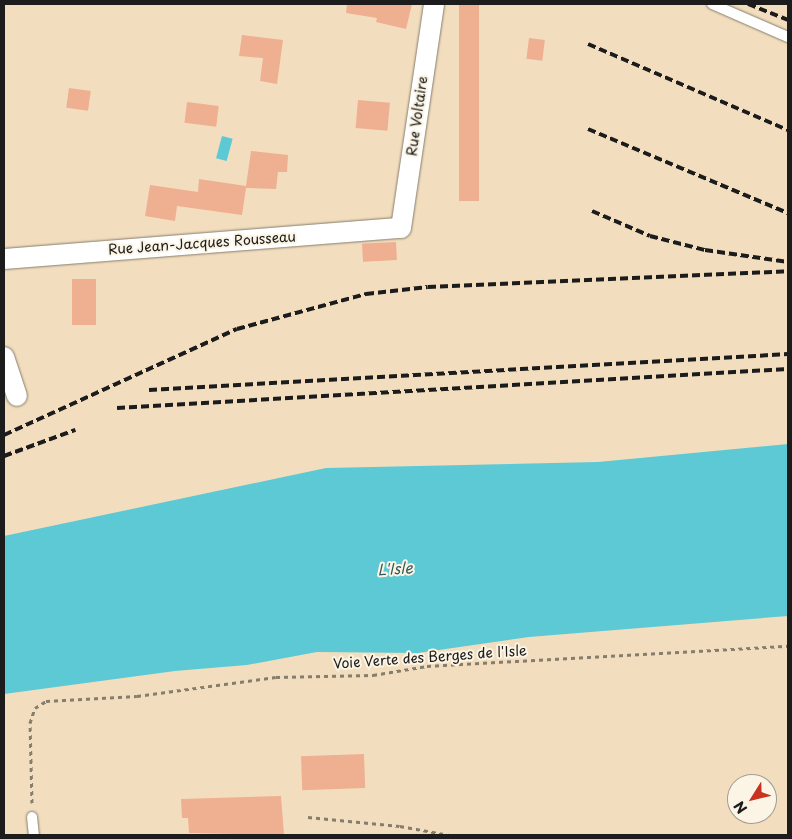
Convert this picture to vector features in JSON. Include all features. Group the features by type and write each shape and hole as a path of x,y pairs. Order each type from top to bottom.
{"street":[{"name":"Rue Voltaire","path":"401,228 434,4"},
{"name":"Rue Jean-Jacques Rousseau","path":"4,259 401,228"},
{"path":"4,357 17,396"}],"lane":[{"path":"712,4 788,37"},
{"path":"32,817 34,835"}],"path":[{"name":"Voie Verte des Berges de l'Isle","path":"32,817 30,723 35,708 46,701 137,696 276,677 373,675 427,666 788,646"},
{"path":"308,817 400,826 449,835"}],"water":[{"path":"222,136 233,139 227,161 216,158"},
{"name":"L'Isle","path":"788,444 788,616 529,637 418,653 317,652 247,665 175,671 4,694 4,536 326,468 598,462"}],"building":[{"path":"347,4 412,4 406,29 376,22 377,18 346,13"},
{"path":"459,4 479,4 479,201 459,201"},
{"path":"242,35 283,40 277,84 260,81 263,58 239,56"},
{"path":"529,38 545,40 542,61 526,59"},
{"path":"69,88 91,91 88,111 66,108"},
{"path":"358,100 390,103 387,131 356,128"},
{"path":"187,102 219,106 216,127 184,123"},
{"path":"251,151 288,155 287,172 278,172 276,189 246,188 242,215 177,206 175,221 145,216 150,185 198,192 199,179 246,186"},
{"path":"396,242 397,260 363,262 362,244"},
{"path":"72,279 96,279 96,325 72,325"},
{"path":"364,754 365,788 302,790 301,756"},
{"path":"281,796 284,835 189,833 188,818 182,818 181,799"}],"railway":[{"path":"748,4 788,20"},
{"path":"588,44 788,130"},
{"path":"588,129 788,213"},
{"path":"592,211 650,236 705,250 788,262"},
{"path":"4,435 237,329 366,294 428,287 788,271"},
{"path":"149,390 788,354"},
{"path":"117,408 788,369"},
{"path":"4,456 75,430"}]}
